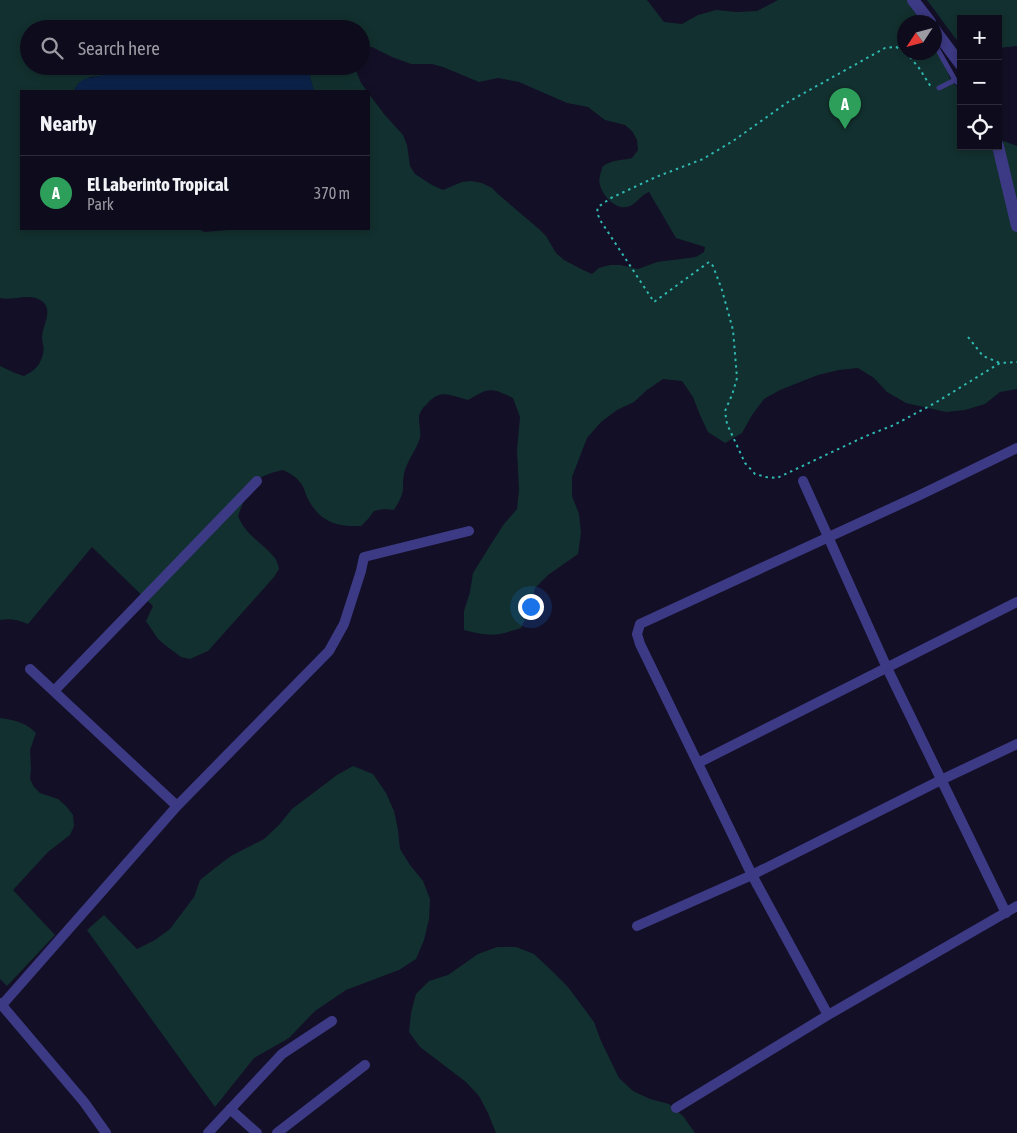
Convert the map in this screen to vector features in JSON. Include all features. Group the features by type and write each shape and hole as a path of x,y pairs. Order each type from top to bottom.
{"street":[{"path":"914,0 925,15"},
{"path":"942,39 957,60"},
{"path":"999,150 1017,226"},
{"path":"828,1015 752,874 640,644 637,634 640,624 920,495 1017,448"},
{"path":"803,480 887,668 1006,913"},
{"path":"54,692 257,481"},
{"path":"106,1133 84,1102 1,1004 177,806 328,651 344,624 364,557 469,531"},
{"path":"698,763 1017,602"},
{"path":"30,669 177,806"},
{"path":"637,926 752,874 1017,744"},
{"path":"676,1108 828,1015 1017,906"},
{"path":"208,1133 282,1054 332,1021"},
{"path":"278,1133 366,1065"},
{"path":"230,1109 257,1133"}],"lane":[{"path":"939,88 955,80 942,57"}],"path":[{"path":"897,48 885,48 788,102 733,141 703,158 611,198 598,207 597,212 600,220 654,302 709,262 713,266 733,330 737,378 725,412 727,424 745,464 755,474 777,478 866,436 894,425 936,403 1000,363"},
{"path":"912,60 933,89 939,88"},
{"path":"968,337 983,356 1000,363 1017,362"}],"green space":[{"path":"0,0 647,0 664,22 682,24 698,15 716,10 757,11 778,0 910,0 921,15 897,15 897,60 942,60 942,58 950,78 957,87 957,150 1002,150 1002,140 1017,146 1017,389 1000,392 985,404 965,410 946,412 906,403 887,392 874,378 858,368 839,370 818,375 780,390 764,399 742,433 725,443 708,432 693,397 682,381 663,379 634,402 617,410 601,422 587,438 572,477 572,496 579,514 581,533 578,554 548,575 535,588 530,608 521,628 499,634 487,635 464,630 464,611 473,573 504,524 517,509 519,490 517,450 520,417 513,398 490,390 468,400 445,394 440,395 436,396 425,406 419,416 420,438 405,470 401,497 394,510 374,511 361,526 336,524 323,518 313,507 301,483 294,476 283,470 257,480 248,491 238,516 245,529 275,558 279,569 208,651 190,659 181,657 158,639 146,621 153,606 92,547 28,624 8,619 0,620 0,366 24,376 36,368 43,352 42,333 47,314 45,305 37,298 0,298"},
{"path":"927,0 1017,0 1017,46 1002,48 1002,15 957,15 957,41 942,20 942,15 938,15"},
{"path":"310,75 358,75 366,90 314,90"},
{"path":"0,718 20,722 36,733 30,750 30,779 40,793 58,799 66,806 73,815 74,826 70,835 48,852 13,890 55,935 7,986 0,979"},
{"path":"353,766 373,774 386,793 394,811 400,849 423,881 430,899 429,919 424,940 416,959 399,970 346,990 315,1011 289,1038 254,1058 215,1107 87,930 104,915 137,949 155,940 170,929 194,897 200,880 231,856 264,839 292,809 337,775"},
{"path":"497,947 516,947 534,954 550,969 568,987 594,1022 619,1078 633,1091 650,1099 669,1104 683,1116 695,1133 496,1133 479,1096 466,1082 420,1047 409,1032 416,994 429,981 448,975 478,954"}],"water":[{"path":"310,75 314,90 75,90 82,80 99,76"}],"place":[{"name":"El Laberinto Tropical","path":"845,129"}]}
